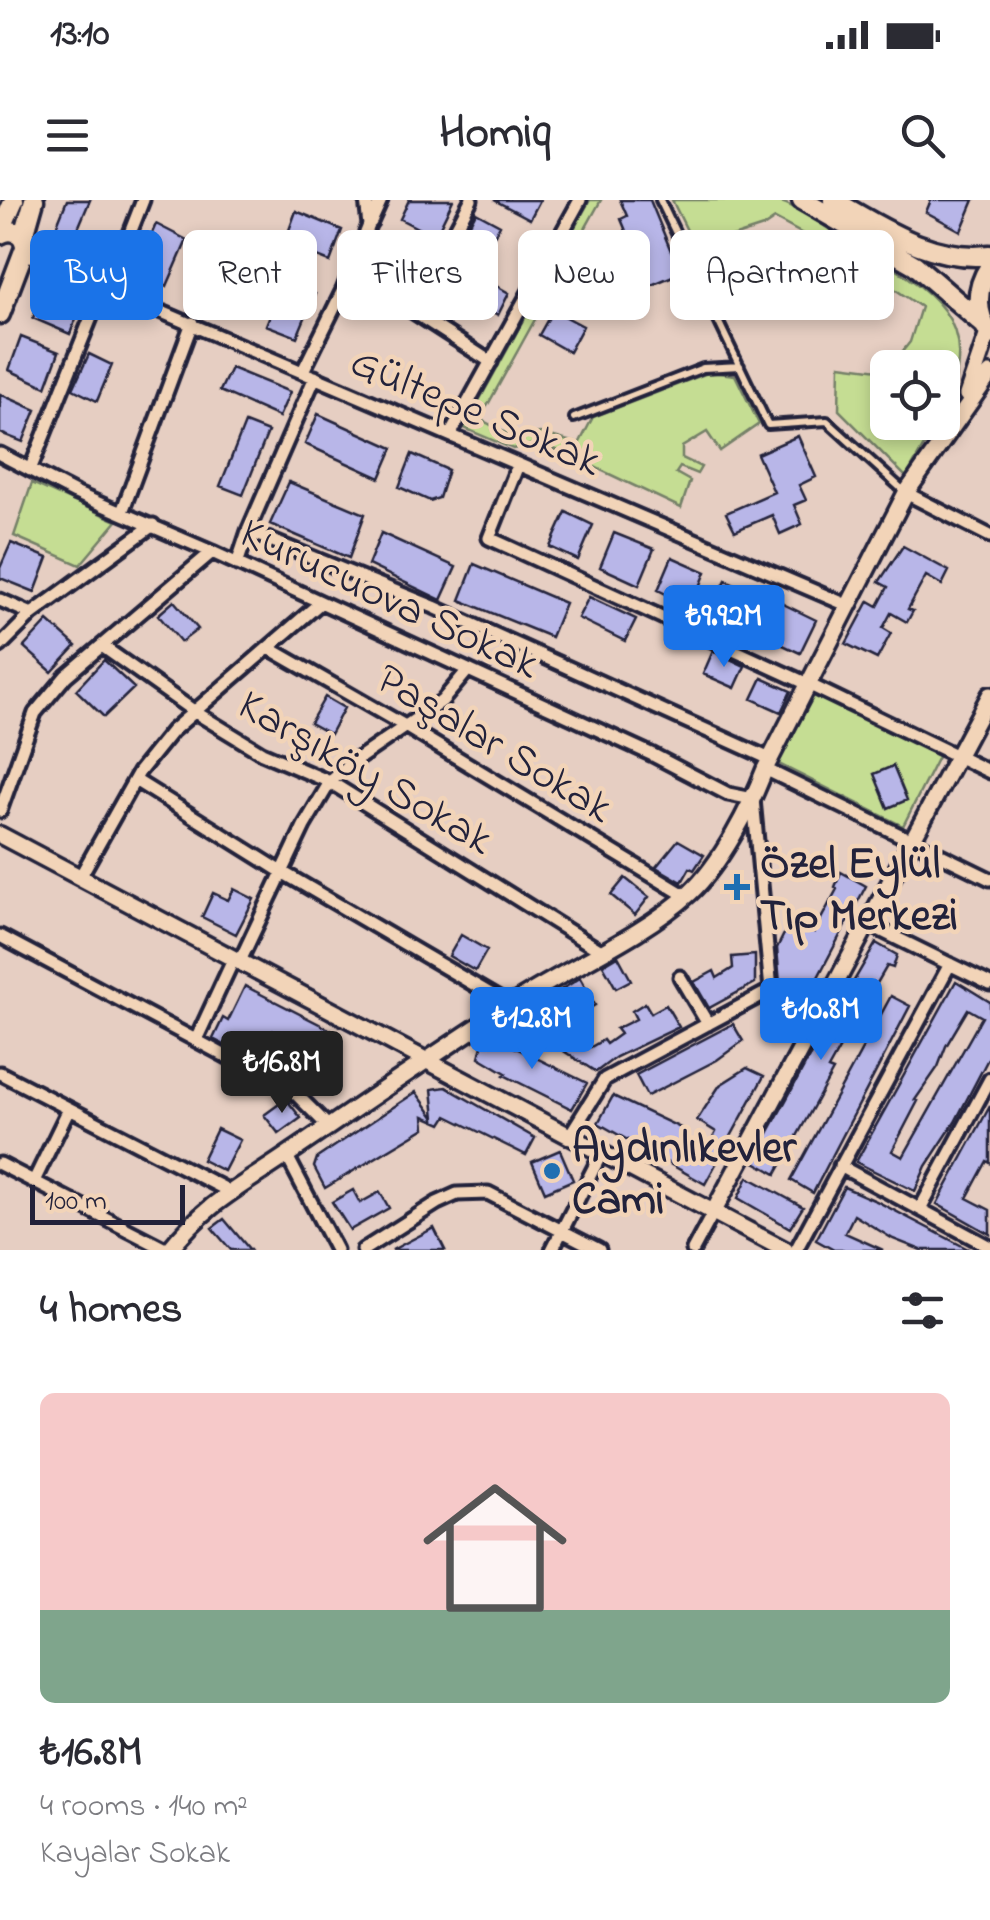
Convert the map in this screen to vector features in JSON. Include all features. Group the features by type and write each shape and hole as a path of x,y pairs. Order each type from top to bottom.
{"main road":[{"path":"0,233 14,200"},
{"path":"0,314 34,200"},
{"path":"802,200 916,265 987,331"},
{"path":"833,200 937,253 967,258 990,255"},
{"path":"0,233 12,230 22,250"},
{"path":"0,259 10,262 22,250"},
{"path":"987,331 978,301 980,285 990,266"}],"street":[{"path":"130,230 143,200"},
{"path":"366,200 369,226"},
{"path":"367,230 381,200"},
{"path":"455,230 471,200"},
{"path":"450,435 580,200"},
{"name":"Gültepe Sokak","path":"22,250 30,253"},
{"path":"238,564 337,306"},
{"name":"Gültepe Sokak","path":"163,311 847,604"},
{"path":"30,470 92,320"},
{"path":"426,320 491,362"},
{"path":"122,512 192,324"},
{"path":"960,411 987,331"},
{"path":"960,417 990,374"},
{"path":"0,1164 168,1250 192,1220 229,1191 509,1006 660,916 686,896 719,854 753,800 847,604 906,493 944,440"},
{"name":"Kurucuova Sokak","path":"0,454 652,755 728,794 753,800"},
{"path":"518,465 489,538 990,772"},
{"path":"906,493 990,536"},
{"path":"0,646 32,614 152,525"},
{"path":"248,531 434,607 768,764 990,879"},
{"path":"0,812 6,786 36,713 66,676 212,552"},
{"path":"0,600 32,614"},
{"path":"80,878 135,780 172,731 320,603"},
{"name":"Karşıköy Sokak","path":"102,646 194,712 262,753 330,782 601,951"},
{"name":"Paşalar Sokak","path":"268,648 406,726 686,896"},
{"path":"196,1040 330,782 442,701 468,670"},
{"path":"693,1250 990,695"},
{"path":"135,780 509,1006"},
{"path":"753,800 770,990"},
{"path":"0,836 785,1250"},
{"path":"870,924 990,984"},
{"path":"0,936 295,1092 329,1127"},
{"path":"796,1250 950,964"},
{"path":"680,977 708,1024"},
{"path":"770,990 817,1018"},
{"path":"570,1135 605,1079 770,990"},
{"path":"0,1074 229,1191"},
{"path":"920,1209 990,1078"},
{"path":"34,1181 69,1109"},
{"path":"552,1250 602,1152"},
{"path":"287,1156 336,1250"},
{"path":"840,1166 990,1247"},
{"path":"362,1250 437,1203 457,1194 488,1193 599,1250"}],"lane":[{"path":"660,200 768,425 826,421 906,493"},
{"path":"574,418 702,368 740,366"}],"green space":[{"path":"590,200 601,200 584,230 573,230"},
{"path":"672,200 773,200 830,230 795,230 775,219 754,230 687,230"},
{"path":"894,269 922,287 940,305 953,325 958,350 904,350 921,307 894,289"},
{"path":"524,320 535,320 480,419 515,438 540,433 579,444 593,417 710,372 735,375 759,424 720,451 707,432 682,447 682,458 701,467 697,474 680,467 676,473 690,481 681,508 538,443 513,449 464,428"},
{"path":"840,365 870,369 870,440 927,440 906,477 839,410"},
{"path":"32,483 117,521 80,565 14,536"},
{"path":"815,694 939,755 903,826 777,763"}],"building":[{"path":"67,200 90,200 77,230 55,230"},
{"path":"409,200 453,200 438,230 421,230 400,219"},
{"path":"494,200 540,200 530,219"},
{"path":"620,200 650,200 670,249 670,277 650,286 650,230 626,230 621,219 627,216"},
{"path":"931,200 974,200 961,231 926,212"},
{"path":"296,211 342,230 337,230 330,262 317,257 317,230 289,230"},
{"path":"476,212 500,225 497,230 466,230"},
{"path":"156,224 183,238 183,249 167,286 163,284 163,230 153,230"},
{"path":"498,287 509,293 498,315"},
{"path":"38,320 75,320 70,334"},
{"path":"268,320 304,320 297,337 266,325"},
{"path":"547,320 572,320 583,326 569,352 539,335"},
{"path":"21,337 59,352 46,387 9,370"},
{"path":"89,354 112,365 97,401 73,389"},
{"path":"231,368 290,392 279,417 220,391"},
{"path":"0,394 36,410 23,442 0,433"},
{"path":"318,414 393,448 380,478 305,444"},
{"path":"245,423 268,432 243,495 220,486"},
{"path":"798,436 816,477 799,485 806,500 794,505 802,524 780,534 772,515 735,531 726,513 774,492 757,454"},
{"path":"412,454 448,470 439,498 430,501 399,487"},
{"path":"289,482 365,514 349,558 270,524"},
{"path":"566,512 593,525 578,560 550,547"},
{"path":"381,533 456,567 441,600 368,565"},
{"path":"614,533 654,549 639,585 600,567"},
{"path":"11,543 48,558 35,592 0,578"},
{"path":"903,546 949,571 942,585 926,576 908,609 913,611 907,622 891,613 883,628 891,633 877,659 846,644 869,601 878,606 888,587 879,582"},
{"path":"672,557 706,572 692,607 658,590"},
{"path":"474,564 565,603 551,637 460,600"},
{"path":"726,580 754,593 736,628 708,616"},
{"path":"589,597 636,619 625,641 578,618"},
{"path":"775,600 816,620 800,653 759,634"},
{"path":"174,601 198,629 181,642 158,615"},
{"path":"48,621 76,646 52,672 24,647"},
{"path":"713,651 745,666 735,688 703,674"},
{"path":"104,660 134,688 104,717 76,690"},
{"path":"762,678 791,691 781,712 752,699"},
{"path":"325,697 344,708 330,734 310,723"},
{"path":"893,766 907,800 888,808 874,774"},
{"path":"678,840 704,855 682,882 656,867"},
{"path":"841,872 866,886 806,1000 780,984 777,948 787,928 814,932 837,889"},
{"path":"625,878 649,897 635,915 611,895"},
{"path":"234,889 254,899 236,934 202,917 213,893 228,900"},
{"path":"461,935 487,950 475,971 449,956"},
{"path":"876,943 897,955 893,968 887,966 848,1033 828,1069 833,1071 776,1174 753,1161"},
{"path":"755,955 755,983 709,1008 694,982 714,971 717,978 733,968 732,957"},
{"path":"618,956 631,980 616,988 603,965"},
{"path":"580,978 595,1005 554,1030 557,1036 542,1045 508,1023"},
{"path":"956,981 990,1002 990,1055 915,1191 856,1162","holes":["968,1009 982,1017 903,1157 892,1151 918,1101 915,1100 938,1067"]},
{"path":"245,986 331,1030 320,1055 273,1031 258,1062 213,1039 223,1018 228,1021"},
{"path":"891,996 910,1006 813,1193 791,1180"},
{"path":"645,1003 651,1013 666,1005 679,1027 616,1057 596,1072 565,1052 583,1038 591,1047 603,1040 606,1044 620,1034 616,1029 636,1019 632,1011"},
{"path":"733,1024 743,1041 717,1060 647,1096 636,1075"},
{"path":"497,1034 512,1046 587,1083 572,1109 504,1075 479,1057 484,1039"},
{"path":"747,1068 764,1076 705,1184 598,1123 613,1096 683,1129 680,1135 707,1149 716,1132 697,1120 720,1085"},
{"path":"446,1087 535,1138 526,1155 447,1116 442,1124 424,1116 425,1128 325,1188 314,1167 317,1158 416,1092 435,1118 432,1089"},
{"path":"286,1099 301,1118 279,1134 264,1115"},
{"path":"990,1106 990,1163 987,1161 967,1198 990,1210 990,1234 937,1204"},
{"path":"217,1129 240,1140 224,1171 202,1160"},
{"name":"Aydınlıkevler Cami","path":"560,1150 573,1180 545,1192 532,1162"},
{"path":"748,1177 803,1207 790,1228 738,1198"},
{"path":"844,1187 970,1250 921,1250 893,1239 854,1215 845,1233 883,1250 834,1250 816,1240"},
{"path":"353,1190 360,1203 380,1192 389,1208 350,1230 332,1202"},
{"path":"224,1219 250,1250 231,1250 212,1228"},
{"path":"434,1228 445,1250 392,1250"}],"place":[{"name":"Özel Eylül Tıp Merkezi","path":"737,887"},
{"name":"Aydınlıkevler Cami","path":"552,1171"}]}
